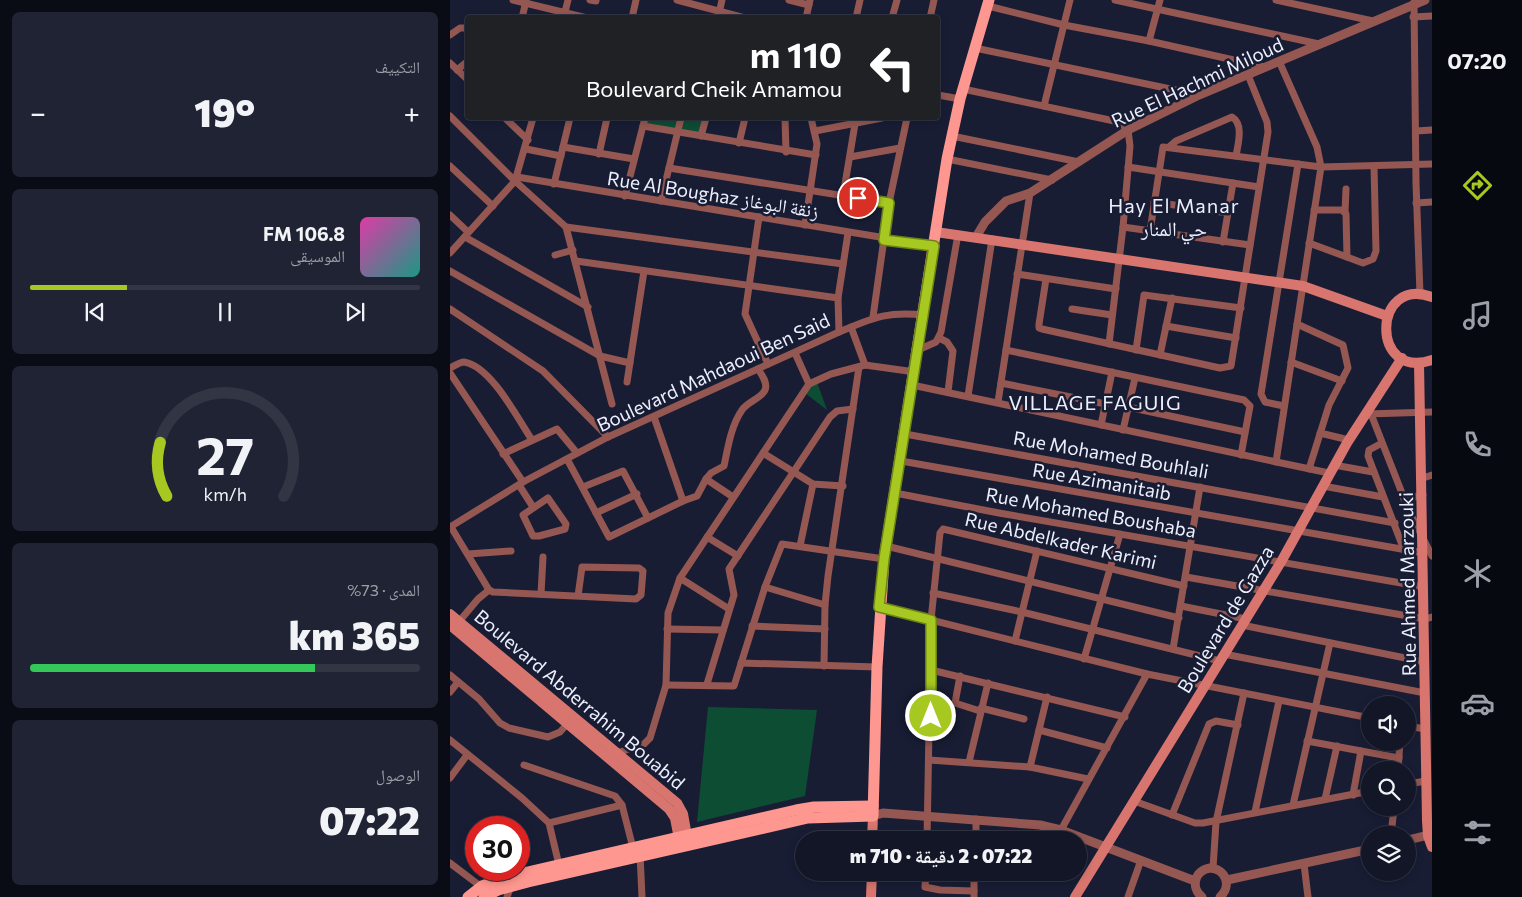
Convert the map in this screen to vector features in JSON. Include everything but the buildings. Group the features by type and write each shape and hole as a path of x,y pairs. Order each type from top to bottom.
{"main road":[{"path":"873,831 876,812 879,607 884,559 924,315 947,159 961,94 988,3"},
{"path":"936,232 992,238 1303,286 1387,316"},
{"path":"1432,297 1420,294 1400,300 1387,316 1385,330 1387,339 1394,351 1402,358 1419,363 1432,360"},
{"name":"Boulevard de Gazza","path":"1075,897 1281,562 1349,440 1369,414 1402,358"},
{"name":"Rue Ahmed Marzouki","path":"1419,363 1420,412 1428,476 1423,495 1423,539 1428,554 1424,587 1428,618 1425,662 1429,714 1425,729 1432,847"},
{"name":"Boulevard Abderrahim Bouabid","path":"450,614 454,624 571,720 669,809 675,818 683,841"},
{"name":"Boulevard Abderrahim Bouabid","path":"571,720 617,753 677,803 683,814 683,841"},
{"path":"484,893 501,879 559,865 683,841 804,809 876,812"},
{"path":"468,897 484,893 509,892 638,850"},
{"path":"871,897 872,881"}],"street":[{"path":"513,0 526,2 561,14 568,0"},
{"path":"633,15 636,0"},
{"path":"677,0 693,2 719,14 722,0"},
{"path":"789,0 809,2 807,15"},
{"path":"857,15 860,0"},
{"path":"893,15 897,0"},
{"path":"931,15 934,0"},
{"path":"1044,106 1070,0"},
{"path":"1116,0 1319,44"},
{"path":"1149,41 1160,0"},
{"path":"1276,0 1373,21"},
{"name":"Rue El Hachmi Miloud","path":"976,236 985,222 1002,204 1030,193 1128,130 1265,67 1414,2 1425,0"},
{"path":"523,15 526,2"},
{"path":"1414,2 1416,203 1420,294"},
{"path":"988,3 1064,25 1149,41 1265,67"},
{"path":"1413,17 1432,16"},
{"path":"450,35 460,28 465,28"},
{"path":"975,48 1199,96"},
{"path":"1276,462 1321,167 1314,140 1279,61"},
{"path":"465,62 453,68 465,78"},
{"path":"1046,279 1039,328 1160,355 1226,368 1231,366 1267,137 1267,122 1248,75"},
{"path":"940,94 961,94 1044,106 1119,122 1128,130 1128,167 1123,227 1109,344"},
{"path":"450,116 566,227 612,404"},
{"path":"1170,147 1176,141 1232,117 1236,120 1239,127 1236,156"},
{"path":"507,120 528,140"},
{"path":"450,253 494,206 516,179 533,120"},
{"path":"554,184 570,120"},
{"path":"599,154 607,120"},
{"path":"626,196 644,120"},
{"path":"661,201 680,120"},
{"path":"701,136 705,120"},
{"path":"739,143 745,120"},
{"path":"785,120 786,152"},
{"path":"805,225 817,140 811,120"},
{"path":"873,317 889,203 907,120"},
{"path":"814,131 855,121 843,196"},
{"path":"643,126 786,152 816,155"},
{"path":"1416,131 1432,130"},
{"path":"952,136 1079,162"},
{"path":"1150,231 1163,147 1321,167 1432,164"},
{"path":"563,148 634,160"},
{"path":"850,157 900,148"},
{"path":"526,149 561,156"},
{"path":"947,159 1052,180"},
{"path":"1284,406 1265,402 1261,394 1298,164"},
{"path":"450,166 494,206"},
{"path":"1309,243 1365,263 1372,259 1376,251 1374,166"},
{"path":"1128,167 1259,187"},
{"path":"668,168 889,203"},
{"name":"Rue Al Boughaz زنقة البوغاز","path":"516,179 759,217 884,240 934,246"},
{"path":"1224,242 1232,183"},
{"path":"1346,189 1347,257"},
{"path":"998,402 1030,193"},
{"path":"1154,202 1228,213"},
{"path":"1416,203 1432,202"},
{"path":"1314,210 1342,210 1345,212"},
{"path":"450,215 466,235 588,307"},
{"path":"759,217 745,314 768,364"},
{"path":"566,227 843,264"},
{"path":"1123,227 1250,246"},
{"path":"840,332 838,298 848,233"},
{"path":"918,350 936,342 939,338 958,234"},
{"path":"968,396 992,238"},
{"path":"555,255 573,250"},
{"path":"576,262 838,298"},
{"path":"450,270 600,356 630,364"},
{"path":"627,382 644,270"},
{"path":"1017,274 1116,289"},
{"path":"1136,350 1144,295 1241,308"},
{"path":"1160,355 1172,298"},
{"path":"450,309 538,367 608,438"},
{"path":"1072,309 1112,315"},
{"name":"Boulevard Mahdaoui Ben Said","path":"451,527 521,483 577,453 768,364 873,317 889,313 924,315"},
{"path":"1297,324 1343,345 1348,368 1332,399 1310,469"},
{"path":"1166,326 1236,338"},
{"path":"824,666 825,604 853,409 862,366 851,327"},
{"path":"939,338 950,346 954,356 948,392"},
{"path":"1006,350 1244,400 1250,406 1241,455"},
{"path":"794,353 808,384"},
{"path":"450,368 462,362 467,363 490,378 532,440"},
{"path":"1291,362 1342,380"},
{"path":"617,753 644,744 650,738 666,685 667,628 672,596 680,578 808,384 831,374 862,366 914,372"},
{"path":"566,460 583,487 609,537 683,500 697,496 711,472 724,466 734,425 742,409 764,393 766,382 758,369"},
{"path":"1101,425 1112,372"},
{"path":"450,373 521,483 533,507"},
{"path":"1123,430 1135,378"},
{"path":"1001,382 1106,404"},
{"path":"912,385 1310,469 1373,472"},
{"path":"1128,407 1245,432"},
{"path":"707,684 735,589 729,572 830,417 837,411 853,409"},
{"path":"1423,539 1404,499 1369,414 1432,412"},
{"path":"654,417 683,500"},
{"path":"503,454 557,429 577,453"},
{"path":"1320,433 1349,440"},
{"name":"Rue Mohamed Bouhlali","path":"905,434 1395,523"},
{"path":"1382,443 1368,452 1373,472 1395,523 1404,550"},
{"path":"763,453 813,484 843,486"},
{"name":"Rue Azimanitaib","path":"900,460 1428,554"},
{"path":"583,487 623,471 648,518"},
{"path":"706,479 733,497"},
{"path":"800,546 813,484"},
{"path":"1323,486 1383,497"},
{"path":"1173,649 1200,487"},
{"name":"Rue Mohamed Boushaba","path":"895,493 1424,587"},
{"path":"596,513 636,494"},
{"path":"1404,499 1423,495"},
{"path":"548,498 566,524 565,529 539,536 531,535 523,514 533,507 548,498"},
{"path":"451,527 489,590"},
{"name":"Rue Abdelkader Karimi","path":"927,831 931,620 940,533 943,529 1184,586"},
{"path":"1084,659 1120,534"},
{"path":"707,536 738,556"},
{"path":"666,685 707,684 734,686 764,587 782,544 884,559"},
{"path":"886,546 1179,618"},
{"path":"468,554 511,551"},
{"path":"1015,641 1037,551"},
{"path":"541,594 543,557"},
{"path":"454,624 489,590 578,596 639,598 644,571 639,568 582,567 578,596"},
{"path":"1186,577 1263,592 1428,618"},
{"path":"680,578 730,609"},
{"path":"764,587 825,604"},
{"path":"934,592 1173,649 1322,674 1427,689"},
{"path":"1181,606 1330,643 1425,662"},
{"path":"879,607 1147,674 1361,716"},
{"path":"752,626 825,629"},
{"path":"667,628 723,630"},
{"path":"1293,805 1330,643"},
{"path":"741,663 877,667"},
{"path":"931,670 1125,717"},
{"path":"1061,830 1147,674"},
{"path":"450,675 479,699 500,723 509,728 548,737 560,732 571,720"},
{"path":"960,676 954,704 1024,719"},
{"path":"450,692 458,682"},
{"path":"969,762 988,683"},
{"path":"1213,868 1216,822 1244,693"},
{"path":"1030,766 1047,697"},
{"path":"1254,812 1279,701"},
{"path":"1172,815 1209,724 1216,721 1238,725"},
{"path":"1416,727 1425,729"},
{"path":"1039,730 1107,748"},
{"path":"450,740 522,798 548,823 559,865"},
{"path":"1307,741 1399,758"},
{"path":"1325,800 1337,746"},
{"path":"1353,794 1361,751"},
{"path":"1399,751 1399,761"},
{"path":"450,778 467,755"},
{"path":"929,760 1030,766 1088,779"},
{"path":"524,766 608,792 622,805 638,850 642,897"},
{"path":"1416,780 1428,774"},
{"path":"1134,801 1195,823 1216,822 1254,812 1361,793"},
{"path":"548,823 622,805"},
{"path":"876,812 1040,825 1061,830 1195,881"},
{"path":"976,819 976,831"},
{"path":"1416,838 1430,835"},
{"path":"1226,880 1361,851"},
{"path":"1128,897 1142,860"},
{"path":"450,863 484,893"},
{"path":"1304,864 1308,897"},
{"path":"1201,897 1196,889 1195,881 1202,871 1213,868 1220,871 1226,880 1227,886 1223,896"},
{"path":"925,881 925,887 940,894 974,894 974,881"}],"green space":[{"path":"648,120 708,120 705,134 646,126"},
{"path":"817,382 827,410 805,393 809,386"},
{"path":"708,707 817,710 805,796 697,822"}],"district":[{"name":"Hay El Manar حي المنار","path":"1174,216"},
{"name":"VILLAGE FAGUIG","path":"1095,402"}],"route":[{"path":"858,198 889,203 884,240 934,246 884,559 879,607 931,620 931,716"}]}
